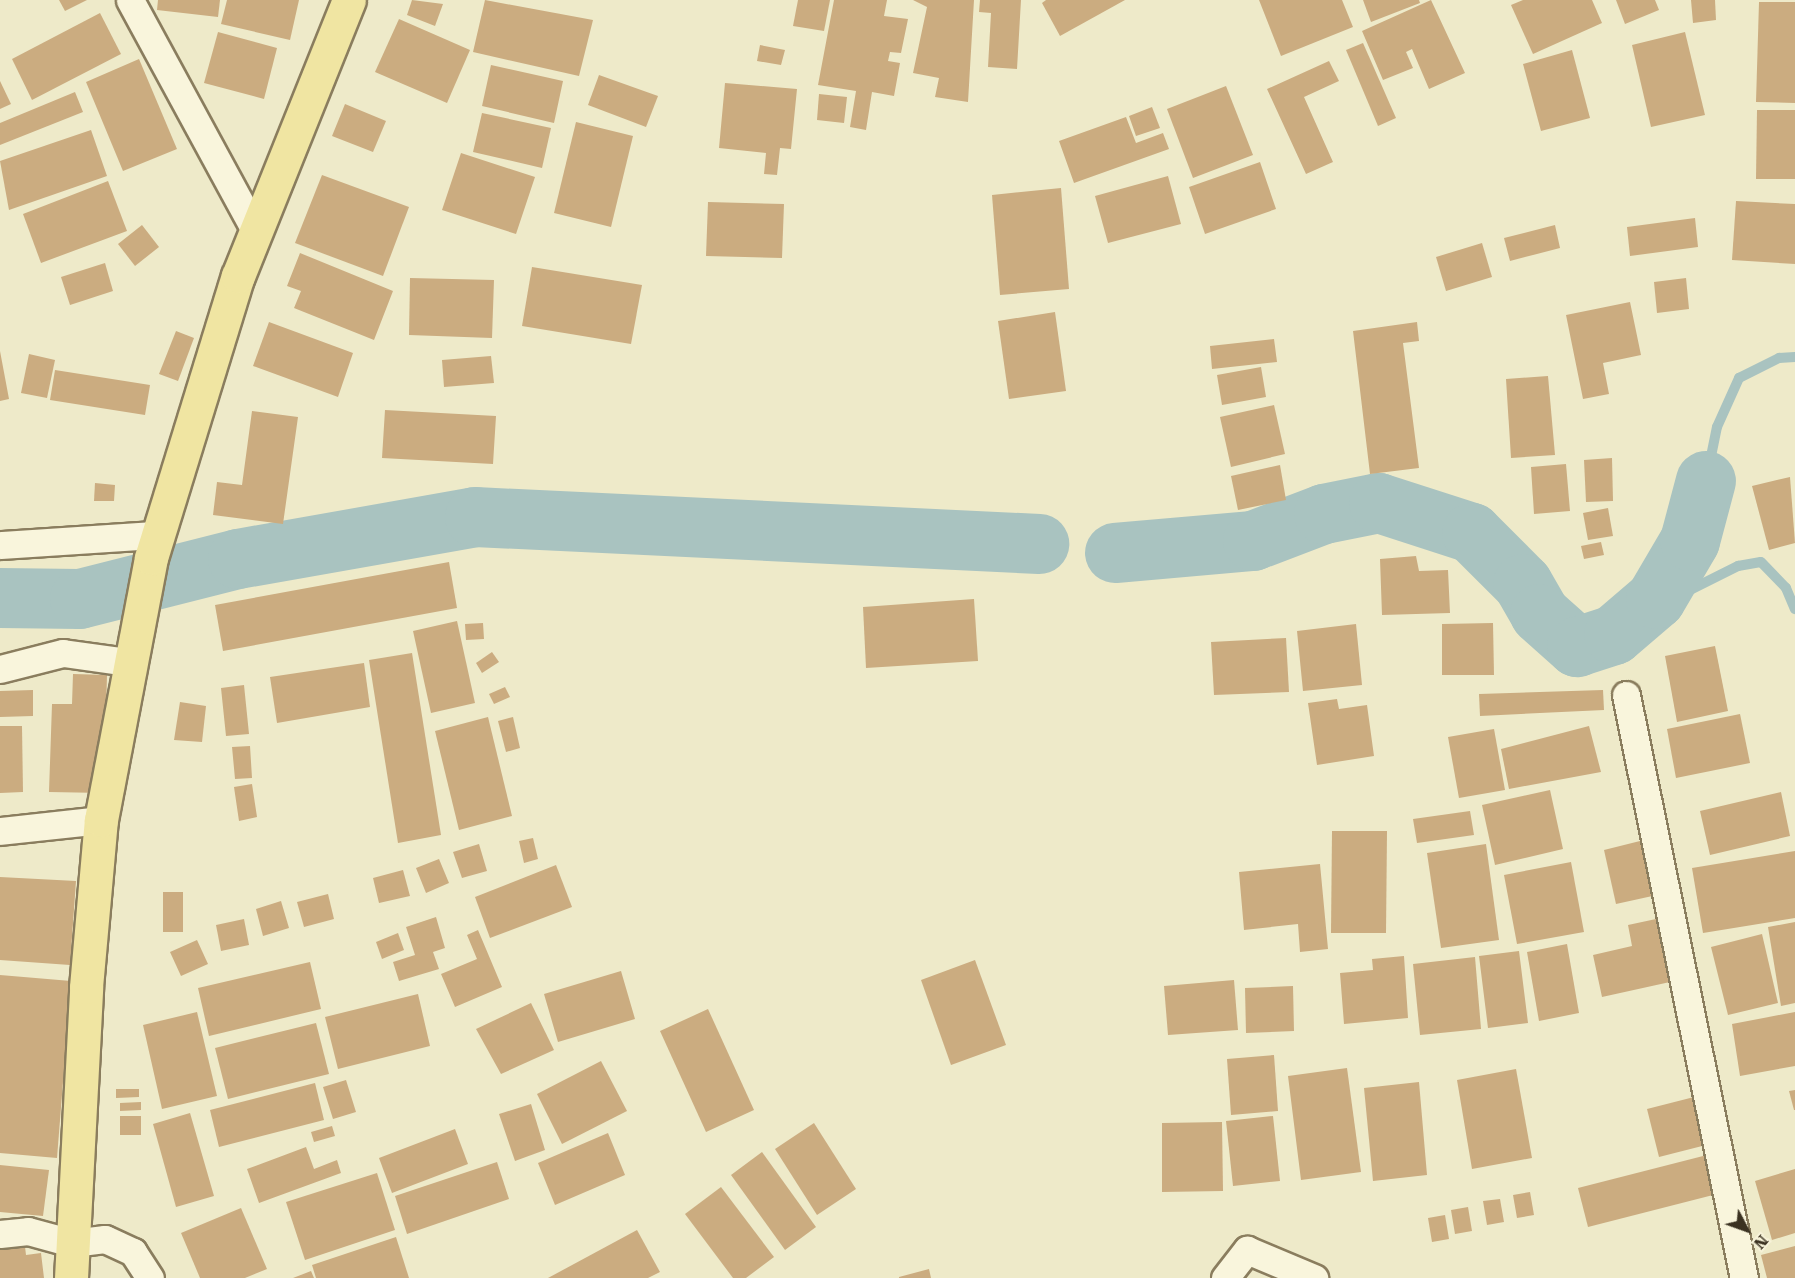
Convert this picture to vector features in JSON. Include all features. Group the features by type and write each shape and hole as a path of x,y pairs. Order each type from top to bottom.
{"main road":[{"path":"71,1278 101,820 128,662 153,546 256,232 349,0"}],"street":[{"path":"130,0 256,232"},
{"path":"0,545 153,546"},
{"path":"0,669 63,653 128,662"},
{"path":"1626,695 1744,1278"},
{"path":"0,831 101,820"},
{"path":"0,1234 28,1231 72,1243 105,1239 133,1252 150,1278"},
{"path":"1226,1278 1247,1251 1314,1278"}],"building":[{"path":"59,0 87,0 65,11"},
{"path":"158,0 220,0 218,17 157,10"},
{"path":"227,0 299,0 290,40 221,24"},
{"path":"412,0 443,4 435,26 407,15"},
{"path":"485,0 593,20 579,76 473,52"},
{"path":"798,0 830,0 824,31 793,26"},
{"path":"834,0 887,0 884,16 908,19 901,53 890,52 888,61 900,63 894,96 872,92 866,130 850,127 856,91 818,85"},
{"path":"913,0 974,0 968,102 935,97 939,78 913,73 927,7"},
{"path":"980,0 1021,0 1017,69 988,67 991,13 979,12"},
{"path":"1046,0 1125,0 1060,36 1042,3"},
{"path":"1259,0 1342,0 1353,27 1281,56"},
{"path":"1363,0 1419,0 1420,3 1371,22"},
{"path":"1431,0 1465,73 1429,89 1412,49 1406,52 1413,68 1383,80 1362,31"},
{"path":"1523,0 1592,0 1602,23 1533,54 1511,5"},
{"path":"1616,0 1655,0 1659,10 1625,24"},
{"path":"1691,0 1715,0 1716,20 1693,23"},
{"path":"1759,2 1795,2 1795,103 1756,102"},
{"path":"100,13 121,54 32,100 12,59"},
{"path":"399,19 470,50 447,103 375,72"},
{"path":"218,32 277,48 264,99 204,83"},
{"path":"1685,32 1705,115 1651,127 1632,45"},
{"path":"1363,43 1396,118 1378,126 1346,50"},
{"path":"760,45 785,50 781,65 757,61"},
{"path":"1572,50 1590,118 1541,131 1523,64"},
{"path":"139,59 177,149 123,171 86,82"},
{"path":"1329,61 1339,81 1304,97 1333,162 1306,174 1267,89"},
{"path":"491,65 563,81 554,123 482,106"},
{"path":"599,75 658,96 646,127 588,105"},
{"path":"0,81 11,104 0,109"},
{"path":"725,83 797,89 791,149 780,148 777,175 764,174 766,153 719,148"},
{"path":"1226,86 1253,155 1193,178 1167,109"},
{"path":"75,92 83,112 0,145 0,123"},
{"path":"819,94 847,97 844,123 817,120"},
{"path":"345,104 386,121 373,152 332,136"},
{"path":"1152,107 1160,128 1136,136 1129,116"},
{"path":"1757,110 1795,110 1795,179 1756,179"},
{"path":"482,113 551,128 542,168 473,152"},
{"path":"1126,117 1136,143 1163,133 1169,149 1074,183 1059,141"},
{"path":"576,122 633,136 611,227 554,213"},
{"path":"91,130 107,176 9,210 0,161"},
{"path":"461,153 535,177 516,234 442,210"},
{"path":"1260,162 1276,209 1205,234 1189,187"},
{"path":"322,175 409,207 383,276 295,243"},
{"path":"1168,176 1181,224 1108,243 1095,196"},
{"path":"108,181 127,231 41,263 23,214"},
{"path":"1061,188 1069,289 1000,295 992,195"},
{"path":"1736,201 1795,204 1795,264 1732,260"},
{"path":"708,202 784,204 782,258 706,256"},
{"path":"1695,218 1698,247 1630,256 1627,227"},
{"path":"142,225 159,247 135,266 118,244"},
{"path":"1555,225 1560,248 1510,261 1504,238"},
{"path":"1482,243 1492,277 1446,291 1436,257"},
{"path":"300,253 393,291 374,340 294,308 301,291 287,286"},
{"path":"105,263 113,291 70,305 61,277"},
{"path":"532,267 642,285 631,344 522,326"},
{"path":"410,278 494,280 492,338 409,335"},
{"path":"1686,278 1689,309 1657,313 1654,282"},
{"path":"1630,302 1641,355 1603,363 1609,394 1583,399 1566,315"},
{"path":"1055,312 1066,391 1009,399 998,321"},
{"path":"269,322 353,353 338,397 253,366"},
{"path":"1417,322 1419,341 1403,343 1419,468 1370,474 1353,331"},
{"path":"176,331 194,338 178,381 159,374"},
{"path":"1274,339 1277,362 1212,369 1210,346"},
{"path":"0,351 9,399 0,401"},
{"path":"29,354 55,360 47,398 21,393"},
{"path":"491,356 494,383 444,387 442,360"},
{"path":"1261,367 1266,397 1222,405 1217,375"},
{"path":"55,370 150,385 145,415 50,400"},
{"path":"1548,376 1555,455 1511,458 1506,379"},
{"path":"1274,405 1285,454 1231,467 1220,417"},
{"path":"385,410 496,416 493,464 382,458"},
{"path":"252,411 298,417 283,524 213,515 217,482 242,485"},
{"path":"1612,458 1613,501 1586,502 1584,460"},
{"path":"1566,464 1570,511 1534,514 1531,467"},
{"path":"1280,465 1286,500 1238,510 1231,476"},
{"path":"1790,477 1795,543 1769,550 1752,486"},
{"path":"95,483 115,485 114,501 94,501"},
{"path":"1608,508 1613,536 1588,540 1583,513"},
{"path":"1601,542 1604,555 1584,559 1581,546"},
{"path":"1416,556 1419,571 1448,570 1450,613 1382,615 1380,559"},
{"path":"449,562 457,608 223,651 215,605"},
{"path":"974,599 978,661 866,668 863,607"},
{"path":"457,621 475,703 431,713 413,631"},
{"path":"483,623 484,639 466,640 465,624"},
{"path":"1493,623 1494,675 1442,675 1442,624"},
{"path":"1356,624 1362,685 1303,691 1297,631"},
{"path":"1286,638 1289,692 1214,695 1211,642"},
{"path":"1715,646 1728,711 1677,722 1665,656"},
{"path":"492,652 499,662 482,673 476,663"},
{"path":"412,653 441,835 398,843 369,660"},
{"path":"364,663 370,707 277,723 270,677"},
{"path":"73,674 107,675 104,793 49,792 52,704 72,704"},
{"path":"244,685 249,734 226,736 221,688"},
{"path":"505,687 510,697 494,704 489,694"},
{"path":"33,690 33,716 0,717 0,691"},
{"path":"1603,690 1604,710 1480,716 1479,694"},
{"path":"1337,699 1339,709 1367,705 1374,756 1317,765 1308,703"},
{"path":"180,702 206,706 202,742 174,740"},
{"path":"1740,714 1750,763 1676,778 1667,729"},
{"path":"488,717 512,816 459,830 435,731"},
{"path":"513,717 520,748 506,752 498,721"},
{"path":"0,726 22,726 23,792 0,793"},
{"path":"1589,726 1601,772 1509,789 1501,749"},
{"path":"1494,729 1505,790 1459,798 1448,737"},
{"path":"250,746 252,778 235,779 232,747"},
{"path":"252,784 257,817 239,821 234,787"},
{"path":"1550,790 1563,849 1495,865 1482,805"},
{"path":"1781,792 1790,836 1710,855 1700,811"},
{"path":"1470,811 1474,835 1417,843 1413,819"},
{"path":"1332,831 1387,831 1386,933 1331,933"},
{"path":"533,838 538,859 524,863 519,841"},
{"path":"1644,840 1657,895 1616,904 1604,850"},
{"path":"479,844 487,871 462,878 453,852"},
{"path":"1486,844 1499,940 1441,948 1427,853"},
{"path":"1795,851 1795,918 1703,933 1692,868"},
{"path":"439,859 449,883 426,893 416,868"},
{"path":"1571,862 1584,932 1517,944 1504,875"},
{"path":"1320,864 1328,949 1300,952 1298,924 1244,930 1239,872"},
{"path":"556,865 572,907 490,938 475,897"},
{"path":"403,870 410,896 379,903 373,878"},
{"path":"0,877 76,881 70,965 0,960"},
{"path":"163,892 183,892 183,932 163,932"},
{"path":"328,894 334,919 304,927 297,902"},
{"path":"281,901 289,928 263,936 256,909"},
{"path":"436,917 445,948 433,952 439,969 399,981 393,962 415,955 406,927"},
{"path":"244,919 249,945 221,951 216,925"},
{"path":"1656,919 1670,982 1602,997 1593,955 1632,946 1628,925"},
{"path":"1795,922 1795,1003 1781,1006 1768,927"},
{"path":"478,930 502,987 455,1007 441,974 477,959 467,935"},
{"path":"398,933 404,950 382,959 376,942"},
{"path":"1762,934 1778,1003 1728,1015 1711,947"},
{"path":"197,940 208,964 181,976 170,952"},
{"path":"1567,944 1579,1013 1539,1021 1527,952"},
{"path":"1519,951 1528,1023 1488,1028 1479,956"},
{"path":"1404,956 1408,1018 1344,1024 1340,973 1373,970 1372,959"},
{"path":"1475,957 1481,1029 1420,1035 1413,964"},
{"path":"975,960 1006,1045 951,1065 921,980"},
{"path":"310,962 321,1009 209,1036 198,988"},
{"path":"621,971 635,1019 558,1042 544,994"},
{"path":"0,975 71,981 57,1158 0,1153"},
{"path":"1234,980 1238,1030 1168,1035 1164,986"},
{"path":"1293,986 1294,1031 1246,1033 1245,988"},
{"path":"418,994 430,1046 338,1069 325,1017"},
{"path":"531,1003 554,1050 501,1074 476,1029"},
{"path":"708,1009 754,1110 706,1132 660,1031"},
{"path":"197,1012 217,1096 162,1109 143,1025"},
{"path":"1795,1012 1795,1066 1740,1076 1732,1024"},
{"path":"316,1023 329,1074 228,1099 215,1048"},
{"path":"1274,1055 1278,1111 1231,1115 1227,1059"},
{"path":"601,1061 627,1111 562,1144 537,1094"},
{"path":"1347,1068 1361,1172 1301,1180 1288,1076"},
{"path":"1516,1069 1532,1158 1472,1169 1457,1080"},
{"path":"346,1080 356,1112 333,1119 323,1087"},
{"path":"1419,1082 1427,1175 1373,1181 1364,1088"},
{"path":"315,1083 324,1120 219,1147 210,1110"},
{"path":"116,1089 139,1089 139,1097 116,1098"},
{"path":"1795,1090 1795,1110 1794,1110 1789,1091"},
{"path":"1698,1096 1710,1144 1659,1157 1647,1109"},
{"path":"141,1102 141,1110 120,1111 120,1103"},
{"path":"531,1104 545,1150 515,1161 499,1114"},
{"path":"190,1113 214,1196 176,1207 153,1124"},
{"path":"120,1116 141,1116 141,1135 120,1135"},
{"path":"1273,1116 1280,1181 1233,1186 1226,1121"},
{"path":"1222,1122 1223,1191 1162,1192 1162,1123"},
{"path":"814,1123 856,1189 817,1215 775,1149"},
{"path":"332,1126 335,1136 314,1142 311,1132"},
{"path":"455,1129 468,1164 392,1193 379,1158"},
{"path":"608,1133 625,1175 555,1205 538,1163"},
{"path":"306,1147 314,1169 337,1160 341,1173 259,1203 247,1169"},
{"path":"762,1152 816,1227 785,1250 731,1175"},
{"path":"1707,1155 1717,1194 1588,1227 1578,1188"},
{"path":"497,1162 509,1199 407,1234 395,1196"},
{"path":"0,1165 49,1170 43,1216 0,1212"},
{"path":"1795,1169 1795,1233 1772,1240 1755,1181"},
{"path":"377,1173 395,1230 305,1260 286,1202"},
{"path":"721,1187 774,1257 746,1278 733,1278 685,1214"},
{"path":"1530,1192 1534,1215 1517,1218 1513,1195"},
{"path":"1500,1199 1504,1222 1487,1225 1483,1201"},
{"path":"1468,1207 1472,1231 1455,1234 1451,1210"},
{"path":"241,1208 267,1269 245,1278 200,1278 181,1233"},
{"path":"1445,1215 1449,1239 1432,1242 1428,1218"},
{"path":"637,1230 660,1272 648,1278 548,1278"},
{"path":"396,1237 409,1278 316,1278 312,1265"},
{"path":"24,1238 26,1255 41,1253 44,1278 0,1278 0,1241"},
{"path":"1795,1246 1795,1278 1767,1278 1761,1255"},
{"path":"929,1269 931,1278 899,1278 899,1277"},
{"path":"311,1271 314,1278 293,1278"}],"waterway":[{"path":"1706,481 1717,427 1739,378 1779,358 1795,357"},
{"path":"1115,553 1253,541 1324,514 1379,503 1472,533 1523,584 1540,614 1577,647 1614,635 1656,599 1690,541 1706,481"},
{"path":"0,598 80,599 238,559 475,517 1039,544"},
{"path":"1632,619 1738,566 1761,562 1786,588 1795,609"}]}
